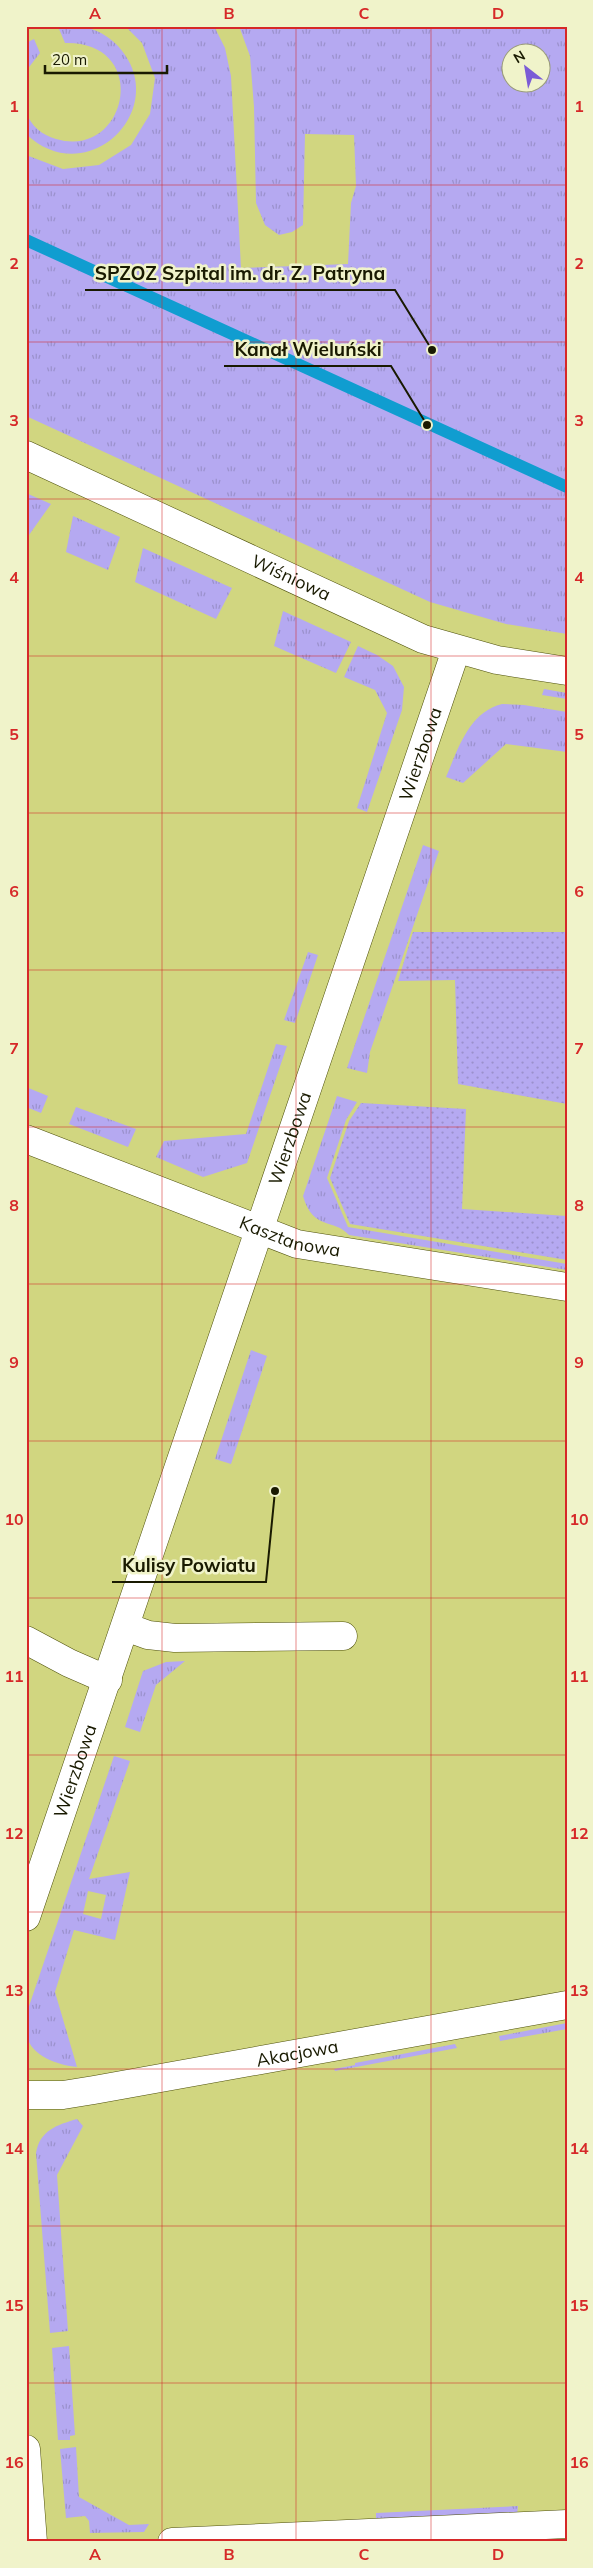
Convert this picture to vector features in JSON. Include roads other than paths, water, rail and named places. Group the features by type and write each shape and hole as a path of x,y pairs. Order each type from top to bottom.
{"street":[{"name":"Wiśniowa","path":"26,455 424,639 456,650 497,660 567,671"},
{"name":"Wierzbowa","path":"26,1917 456,650"},
{"name":"Kasztanowa","path":"26,1139 297,1244 567,1287"},
{"path":"126,1627 148,1635 175,1638 343,1636"},
{"path":"26,1640 69,1663 108,1680"},
{"name":"Akacjowa","path":"26,2095 63,2095 94,2090 567,2005"},
{"path":"26,2449 33,2542"},
{"path":"172,2542 567,2524"}],"waterway":[{"path":"26,240 567,487"}],"place":[{"name":"SPZOZ Szpital im. dr. Z. Patryna","path":"432,350"},
{"name":"Kanał Wieluński","path":"427,425"},
{"name":"Kulisy Powiatu","path":"275,1491"}]}
